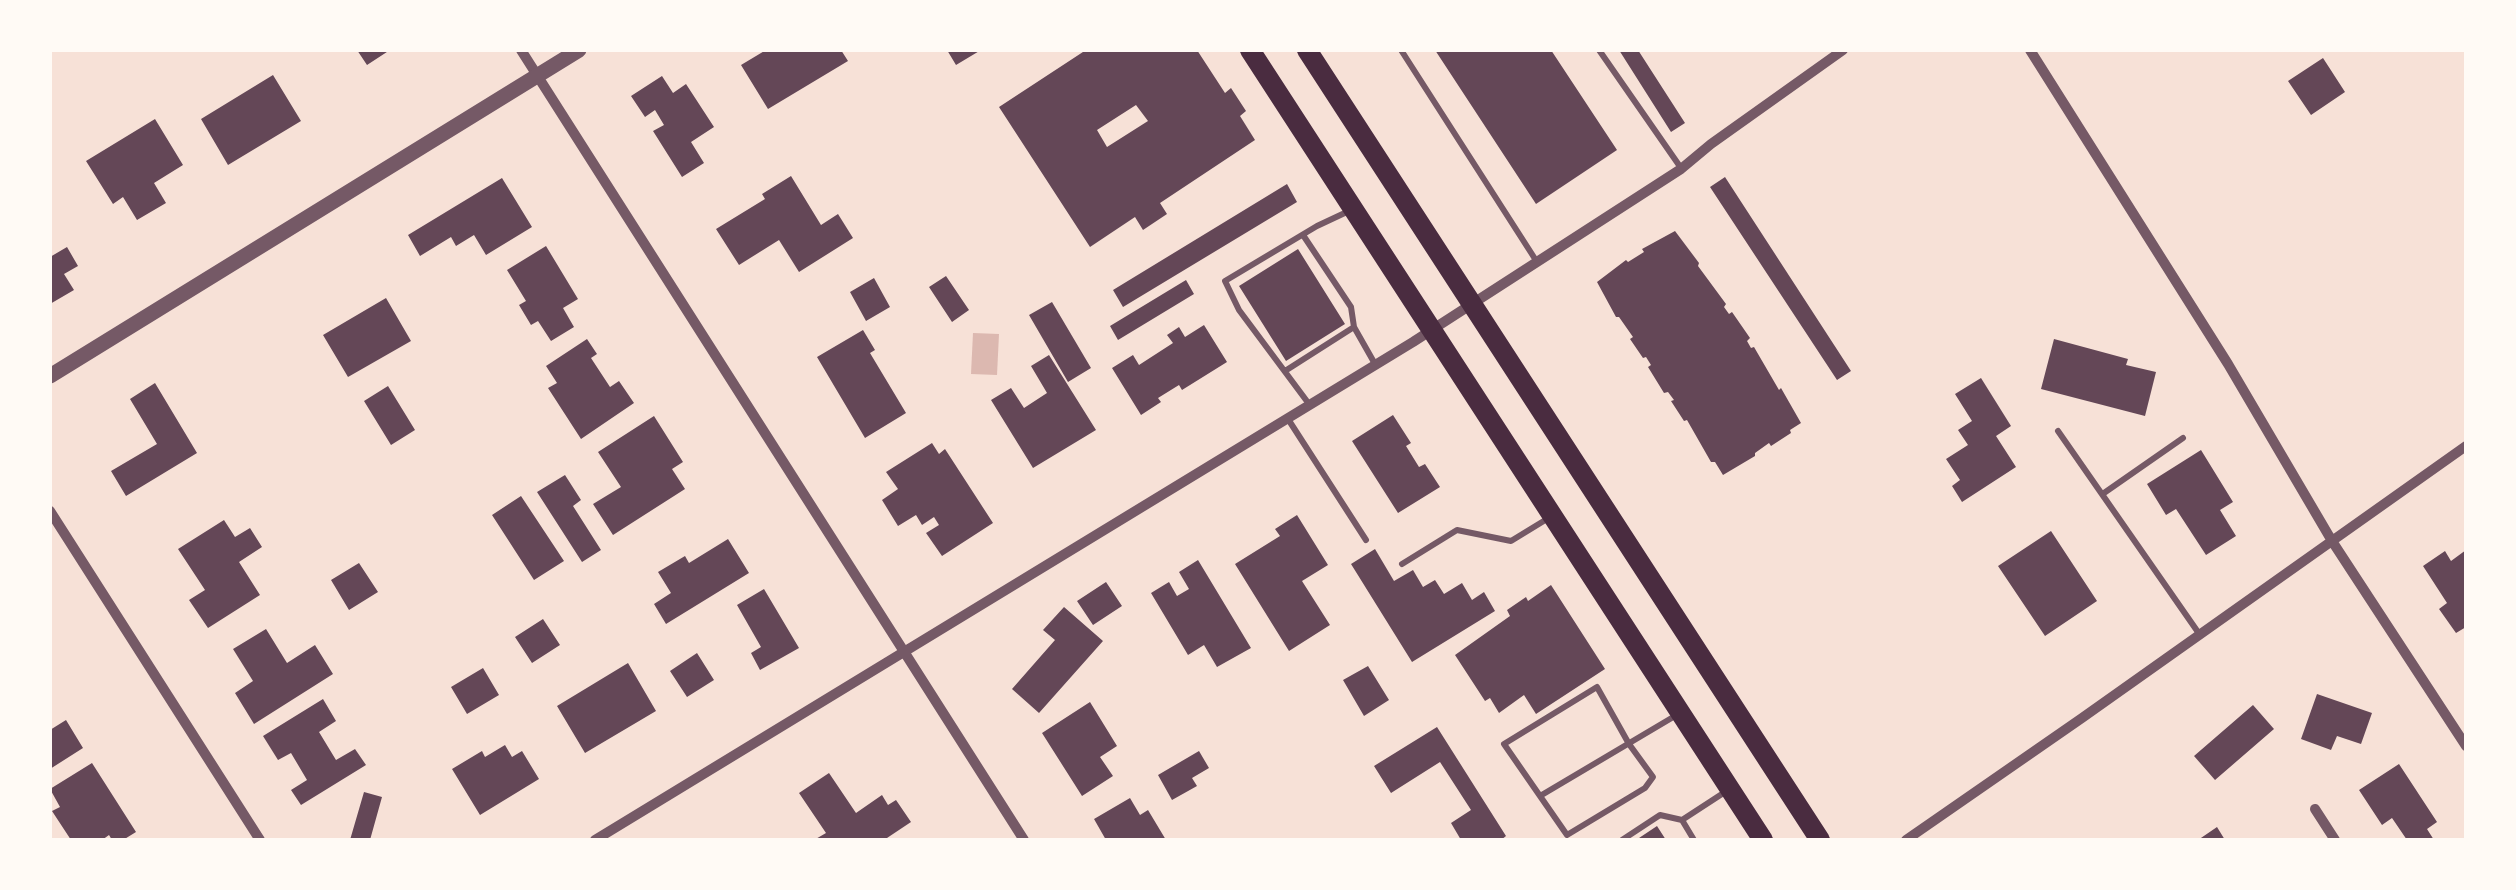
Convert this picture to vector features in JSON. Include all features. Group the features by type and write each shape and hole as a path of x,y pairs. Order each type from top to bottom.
{"main road":[{"path":"1250,50 1763,840"},
{"path":"1307,50 1820,840"}],"street":[{"path":"522,50 1024,840"},
{"path":"50,376 580,50"},
{"path":"595,840 1432,330 1682,169 1843,50"},
{"path":"2030,50 2228,364 2332,541 2466,746"},
{"path":"1906,840 2466,446"},
{"path":"50,511 260,840"},
{"path":"2315,809 2335,840"}],"lane":[{"path":"1401,50 1538,262"},
{"path":"1599,50 1682,169"},
{"path":"1310,405 1239,310 1224,281 1353,208"},
{"path":"1303,235 1351,307 1354,327 1376,364"},
{"path":"1286,371 1354,327"},
{"path":"1288,418 1366,540"},
{"path":"2058,430 2200,635"},
{"path":"2104,493 2183,438"},
{"path":"1402,564 1457,530 1511,541 1552,516"},
{"path":"1597,687 1653,777 1645,788 1567,834 1540,796 1504,744 1597,687"},
{"path":"1540,796 1680,713"},
{"path":"1622,840 1660,816 1682,820 1730,789"},
{"path":"1682,820 1694,840"}],"shaded area":[{"path":"973,333 999,334 997,375 971,374"}],"building":[{"path":"357,50 390,50 367,65"},
{"path":"766,50 841,50 848,61 768,109 741,65"},
{"path":"947,50 981,50 956,65"},
{"path":"1086,50 1197,50 1225,93 1231,88 1246,111 1240,116 1255,140 1160,203 1167,214 1143,230 1135,217 1090,247 999,107","holes":["1136,105 1148,121 1107,147 1097,130"]},
{"path":"1435,50 1551,50 1617,150 1536,204"},
{"path":"1619,50 1638,50 1685,123 1671,132"},
{"path":"2323,58 2345,92 2311,115 2288,81"},
{"path":"273,75 301,121 228,165 201,119"},
{"path":"662,76 673,93 686,84 714,127 691,142 704,163 682,177 653,131 664,125 655,110 645,117 631,96"},
{"path":"155,119 183,165 154,183 166,203 137,220 123,197 113,204 86,161"},
{"path":"791,176 821,225 838,214 853,238 799,272 779,240 739,265 716,229 765,199 762,194"},
{"path":"1725,177 1851,371 1837,380 1710,187"},
{"path":"502,178 532,227 486,255 474,235 456,246 451,237 420,256 408,235"},
{"path":"1287,184 1297,202 1123,307 1113,290"},
{"path":"1675,231 1726,304 1724,307 1750,338 1747,341 1751,348 1754,347 1801,423 1723,475 1671,401 1674,400 1668,392 1664,393 1648,367 1651,365 1630,339 1633,337 1616,317 1597,282"},
{"path":"546,246 578,299 563,308 574,327 551,341 538,321 531,325 519,305 526,301 507,270"},
{"path":"67,247 78,266 64,274 74,290 50,304 50,257"},
{"path":"1298,249 1345,324 1286,361 1239,286"},
{"path":"946,276 969,310 952,322 929,287"},
{"path":"874,278 890,307 866,321 850,292"},
{"path":"1186,280 1194,294 1118,340 1110,326"},
{"path":"386,298 411,341 348,377 323,335"},
{"path":"1052,302 1091,368 1068,382 1029,315"},
{"path":"1204,325 1227,362 1182,390 1179,385 1141,415 1112,368 1133,355 1139,365 1173,343 1167,335 1179,327 1185,337"},
{"path":"863,330 875,350 870,353 906,413 865,438 817,357"},
{"path":"587,339 597,354 591,358 610,387 619,381 634,403 581,439 548,388 557,383 546,366"},
{"path":"2054,339 2128,359 2126,365 2156,372 2145,416 2041,389"},
{"path":"1049,355 1096,430 1033,468 991,400 1011,388 1024,408 1047,393 1031,366"},
{"path":"1981,378 2011,426 1996,436 2016,467 1962,502 1952,486 1960,480 1946,459 1968,445 1958,430 1972,421 1955,394"},
{"path":"155,383 197,453 126,496 111,471 157,444 130,399"},
{"path":"388,386 415,430 391,445 364,401"},
{"path":"1393,415 1411,443 1406,446 1419,467 1425,464 1440,487 1398,513 1352,441"},
{"path":"654,416 683,462 672,469 685,489 613,535 593,504 621,487 598,452"},
{"path":"932,443 939,454 945,449 993,523 942,556 926,533 939,525 934,517 922,525 916,515 898,526 882,500 898,489 886,472"},
{"path":"2201,450 2233,502 2220,510 2236,536 2206,555 2176,509 2166,515 2147,484"},
{"path":"565,475 581,500 573,506 601,550 582,562 537,492"},
{"path":"521,496 564,561 534,580 492,515"},
{"path":"1297,515 1328,565 1302,581 1330,625 1289,651 1235,564 1280,536 1275,529"},
{"path":"224,520 235,537 250,528 262,547 239,562 260,595 208,628 189,600 205,590 178,549"},
{"path":"2051,531 2097,601 2045,636 1998,566"},
{"path":"728,539 749,573 666,624 654,604 671,593 658,572 685,556 689,563"},
{"path":"1375,549 1394,581 1413,570 1423,587 1435,580 1444,594 1462,583 1472,600 1484,592 1495,611 1412,662 1351,564"},
{"path":"2466,550 2466,627 2456,633 2439,609 2447,603 2423,566 2445,551 2451,561"},
{"path":"1198,560 1251,648 1217,667 1204,645 1188,655 1151,593 1169,582 1177,596 1189,589 1179,572"},
{"path":"359,563 378,592 349,610 331,580"},
{"path":"1106,582 1122,606 1093,625 1077,601"},
{"path":"1551,585 1605,669 1536,714 1524,695 1499,713 1490,698 1485,701 1455,655 1510,616 1507,610"},
{"path":"764,589 799,648 760,670 751,653 761,647 737,605"},
{"path":"1064,607 1103,641 1039,713 1012,689 1055,640 1043,630"},
{"path":"543,619 560,645 532,663 515,637"},
{"path":"266,629 287,663 315,645 333,674 254,724 235,693 253,681 233,649"},
{"path":"697,653 714,680 687,697 670,671"},
{"path":"628,663 656,711 585,753 557,706"},
{"path":"1368,666 1389,700 1364,716 1343,680"},
{"path":"483,668 499,695 467,714 451,687"},
{"path":"2317,694 2372,713 2361,744 2337,736 2331,750 2301,739"},
{"path":"323,699 336,721 319,732 336,760 355,749 366,765 301,805 291,790 307,780 291,753 278,760 263,736"},
{"path":"1090,702 1117,746 1100,757 1113,776 1082,796 1042,733"},
{"path":"2253,705 2274,729 2215,780 2194,756"},
{"path":"66,720 83,748 50,769 50,730"},
{"path":"1437,727 1506,836 1501,840 1461,840 1451,823 1471,810 1440,762 1391,793 1374,766"},
{"path":"505,745 512,757 522,751 539,779 480,815 452,769 482,751 485,757"},
{"path":"1199,751 1209,768 1192,778 1197,786 1172,800 1158,775"},
{"path":"92,763 136,832 123,840 112,840 109,835 102,840 71,840 52,811 60,807 50,789"},
{"path":"2399,764 2437,822 2427,829 2434,840 2407,840 2392,818 2382,825 2359,790"},
{"path":"829,773 856,813 882,795 888,805 896,800 911,822 884,840 814,840 826,833 799,793"},
{"path":"364,792 382,797 370,840 350,840"},
{"path":"1130,798 1140,815 1148,810 1166,840 1106,840 1094,819"},
{"path":"1657,826 1666,840 1636,840"},
{"path":"2217,827 2225,840 2198,840"}]}
